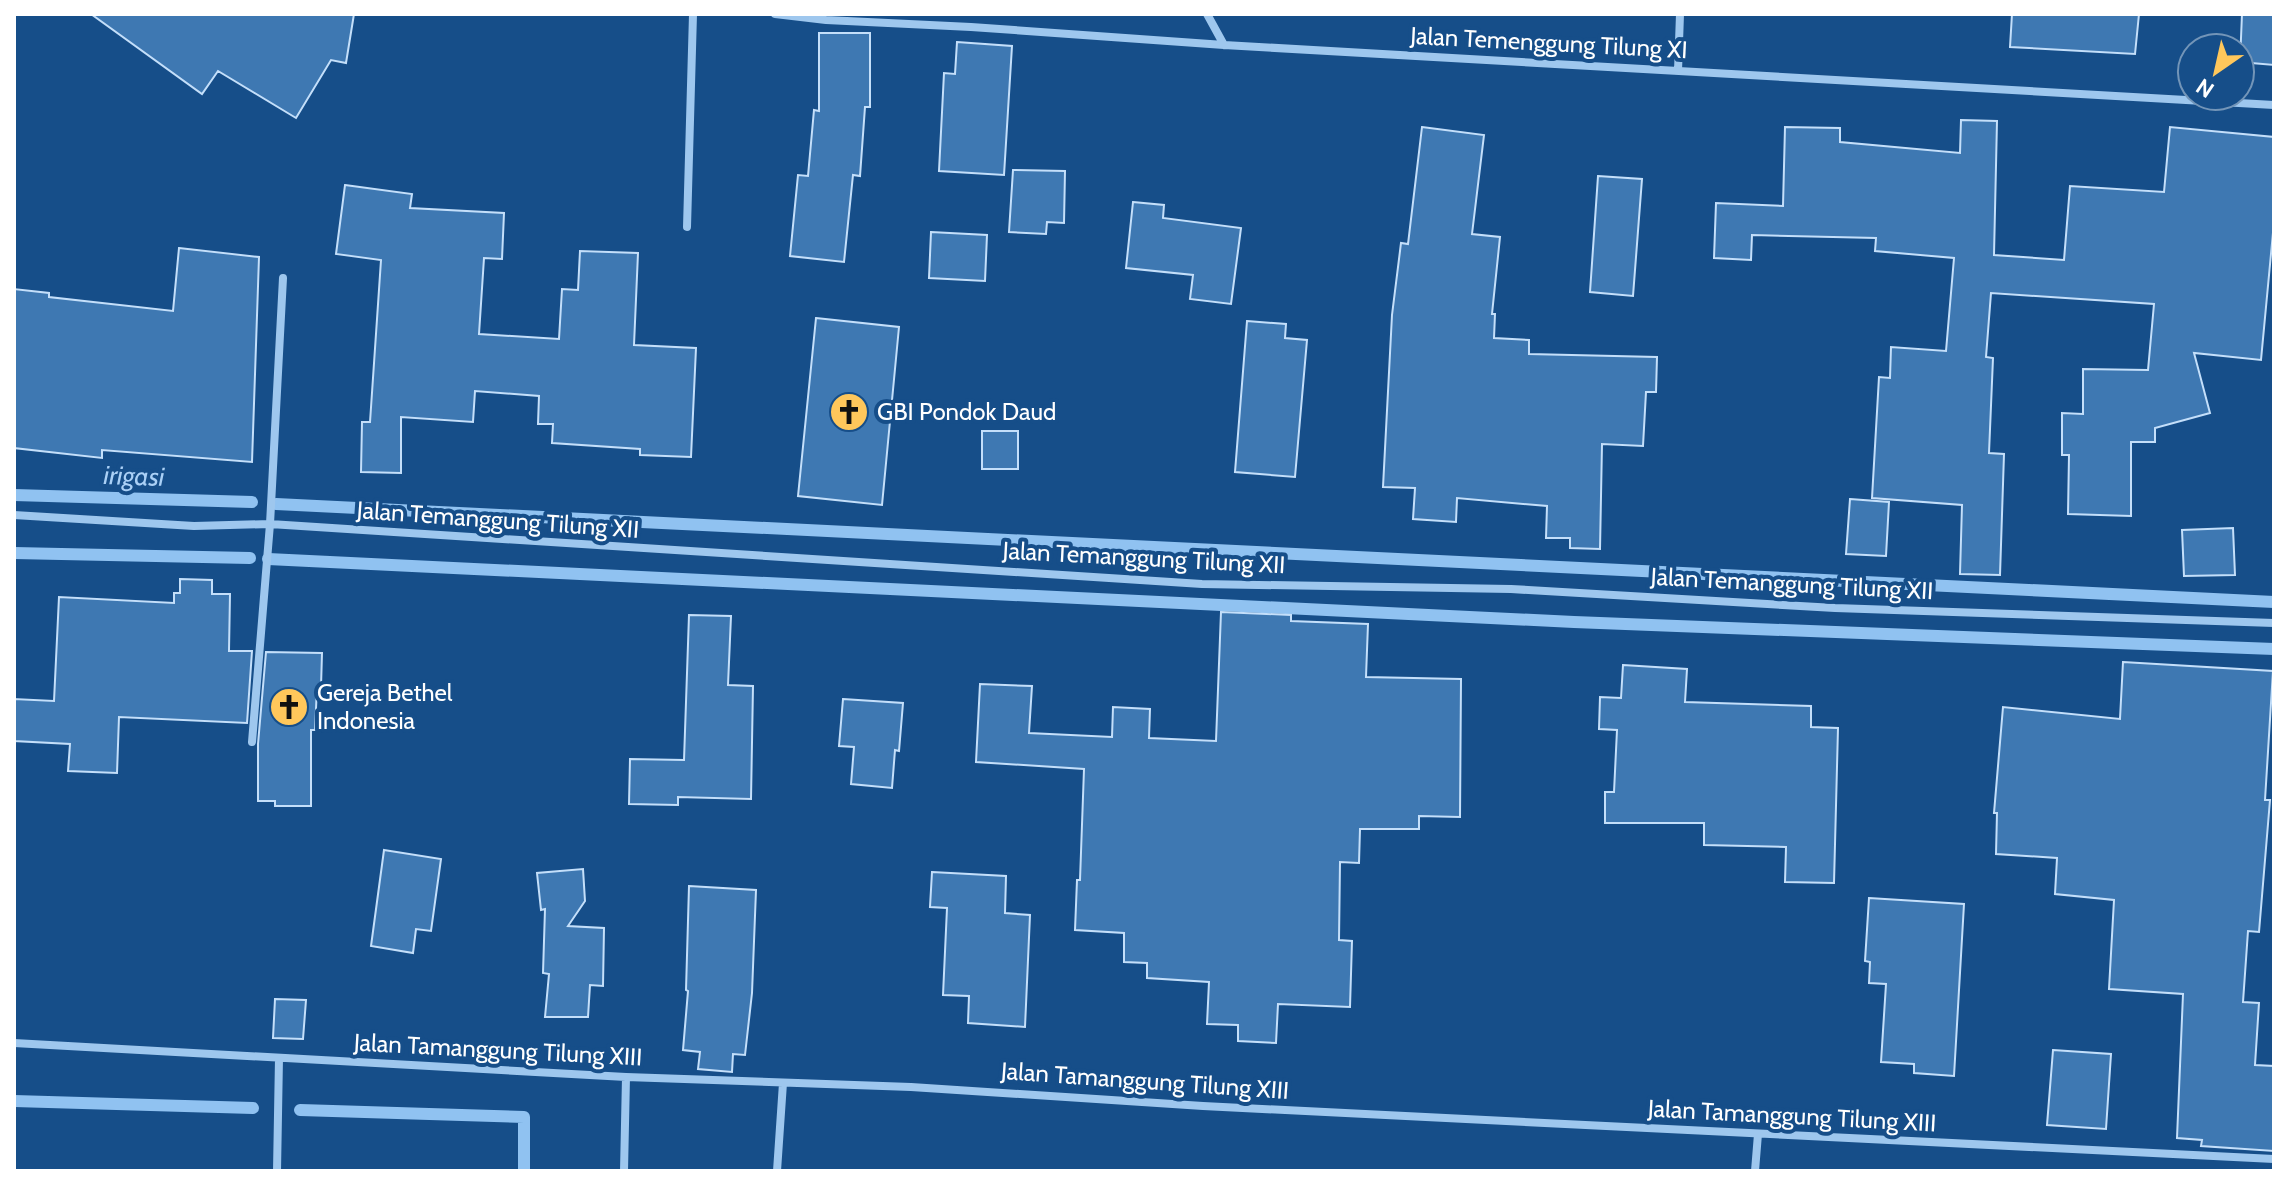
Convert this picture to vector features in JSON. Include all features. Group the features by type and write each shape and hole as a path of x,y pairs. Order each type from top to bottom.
{"street":[{"path":"687,227 693,14"},
{"name":"Jalan Temenggung Tilung XI","path":"775,14 826,20 1224,45 2274,105"},
{"path":"1207,14 1224,45"},
{"path":"1678,71 1680,14"},
{"path":"252,742 270,524 283,278"},
{"name":"Jalan Temanggung Tilung XII","path":"14,515 194,526 270,524 1202,584 1511,589 1835,608 2274,623"},
{"name":"Jalan Tamanggung Tilung XIII","path":"14,1043 626,1077 911,1087 1203,1106 2274,1159"},
{"path":"277,1171 279,1058"},
{"path":"624,1171 626,1077"},
{"path":"777,1171 783,1083"},
{"path":"1755,1171 1758,1134"}],"building":[{"path":"91,14 354,14 346,63 331,60 296,118 218,71 202,94"},
{"path":"2012,14 2139,14 2135,54 2010,47"},
{"path":"2242,14 2274,15 2274,65 2256,63 2256,32 2241,32"},
{"path":"819,33 870,33 870,107 865,107 860,176 853,175 844,262 790,256 798,175 808,176 814,110 819,111"},
{"path":"957,42 1012,46 1004,175 939,171 944,73 955,74"},
{"path":"1961,120 1997,121 1994,255 2064,260 2070,186 2164,192 2170,127 2274,137 2274,222 2261,360 2194,353 2210,413 2155,428 2155,442 2131,442 2131,516 2068,514 2069,455 2062,455 2062,413 2083,414 2083,369 2148,370 2154,304 1991,293 1986,357 1993,358 1989,453 2004,454 2000,575 1960,574 1962,505 1872,498 1879,377 1890,378 1891,347 1946,351 1954,258 1875,251 1876,238 1752,235 1751,260 1714,258 1716,203 1783,206 1785,127 1840,128 1840,142 1960,153"},
{"path":"1422,127 1484,135 1472,234 1500,237 1492,314 1495,314 1494,338 1529,340 1529,354 1657,357 1656,392 1646,392 1643,446 1602,444 1600,549 1570,548 1570,538 1546,538 1547,506 1457,498 1456,522 1413,519 1415,488 1383,487 1392,315 1401,243 1408,244"},
{"path":"1013,170 1065,171 1064,223 1047,222 1046,234 1009,232"},
{"path":"1598,176 1642,179 1633,296 1590,292"},
{"path":"345,185 412,194 410,208 504,213 502,259 484,258 479,334 559,339 562,289 578,290 580,251 638,253 634,345 696,348 691,457 640,455 640,449 552,443 553,424 538,424 539,396 475,391 473,422 401,417 401,473 361,472 362,422 370,422 381,260 336,254"},
{"path":"1133,202 1164,205 1163,218 1241,228 1231,304 1190,299 1193,275 1126,268"},
{"path":"931,232 987,235 985,281 929,278"},
{"path":"179,248 259,257 252,462 102,450 102,458 14,448 14,289 49,293 49,297 173,311"},
{"name":"GBI Pondok Daud","path":"816,318 899,327 882,505 798,496"},
{"path":"1247,321 1286,324 1285,338 1307,340 1295,477 1235,472"},
{"path":"982,431 1018,431 1018,469 982,469"},
{"path":"1850,499 1889,502 1886,556 1846,554"},
{"path":"2233,528 2235,575 2184,576 2182,530"},
{"path":"180,579 212,580 212,594 230,594 229,651 252,651 247,723 119,717 117,773 68,771 70,744 14,741 14,699 54,701 59,597 174,603 174,593 180,593"},
{"path":"1221,612 1291,615 1291,621 1368,624 1366,677 1461,679 1460,817 1419,816 1419,829 1360,829 1359,863 1340,862 1339,940 1352,941 1350,1007 1278,1004 1276,1043 1238,1041 1238,1025 1207,1024 1209,982 1147,978 1147,963 1124,962 1124,933 1075,930 1084,769 976,762 980,684 1032,686 1029,733 1112,737 1113,707 1150,709 1149,738 1216,741"},
{"path":"689,615 731,616 728,685 753,686 751,799 678,797 678,805 629,804 630,759 684,760"},
{"path":"266,652 322,653 315,730 311,730 311,806 275,806 275,801 258,801 258,744"},
{"path":"2123,662 2273,671 2265,800 2270,800 2259,932 2248,931 2243,1002 2259,1003 2255,1065 2274,1066 2274,1151 2201,1146 2202,1140 2177,1138 2183,994 2109,989 2114,900 2055,894 2057,858 1996,854 1997,813 1994,813 2003,707 2120,719"},
{"path":"1623,665 1687,669 1685,702 1811,706 1811,727 1838,728 1834,883 1785,882 1786,847 1704,845 1704,823 1605,823 1605,792 1614,792 1617,730 1599,729 1600,697 1621,698"},
{"path":"843,699 903,703 892,788 851,784 854,747 839,746"},
{"path":"384,850 441,859 431,931 416,929 413,953 371,946"},
{"path":"583,869 585,901 568,926 604,928 603,986 590,985 588,1017 545,1017 549,974 543,973 545,909 541,910 537,873"},
{"path":"932,872 1006,876 1005,913 1030,915 1025,1027 968,1023 969,996 943,995 947,908 930,907"},
{"path":"689,886 756,890 752,993 745,1055 733,1054 732,1072 698,1069 700,1052 683,1050 688,991"},
{"path":"1869,898 1964,904 1954,1076 1914,1073 1914,1064 1881,1062 1886,984 1869,983 1870,962 1865,961"},
{"path":"275,999 306,1000 303,1039 273,1038"},
{"path":"2053,1050 2111,1054 2106,1129 2047,1125"}],"waterway":[{"name":"irigasi","path":"14,495 252,502"},
{"path":"276,504 2274,602"},
{"name":"irigasi","path":"14,553 250,558"},
{"path":"268,559 1574,622 2274,649"},
{"path":"14,1101 253,1108"},
{"path":"300,1110 524,1117 524,1171"}],"place":[{"name":"GBI Pondok Daud","path":"849,412"},
{"name":"Gereja Bethel Indonesia","path":"289,707"}]}
